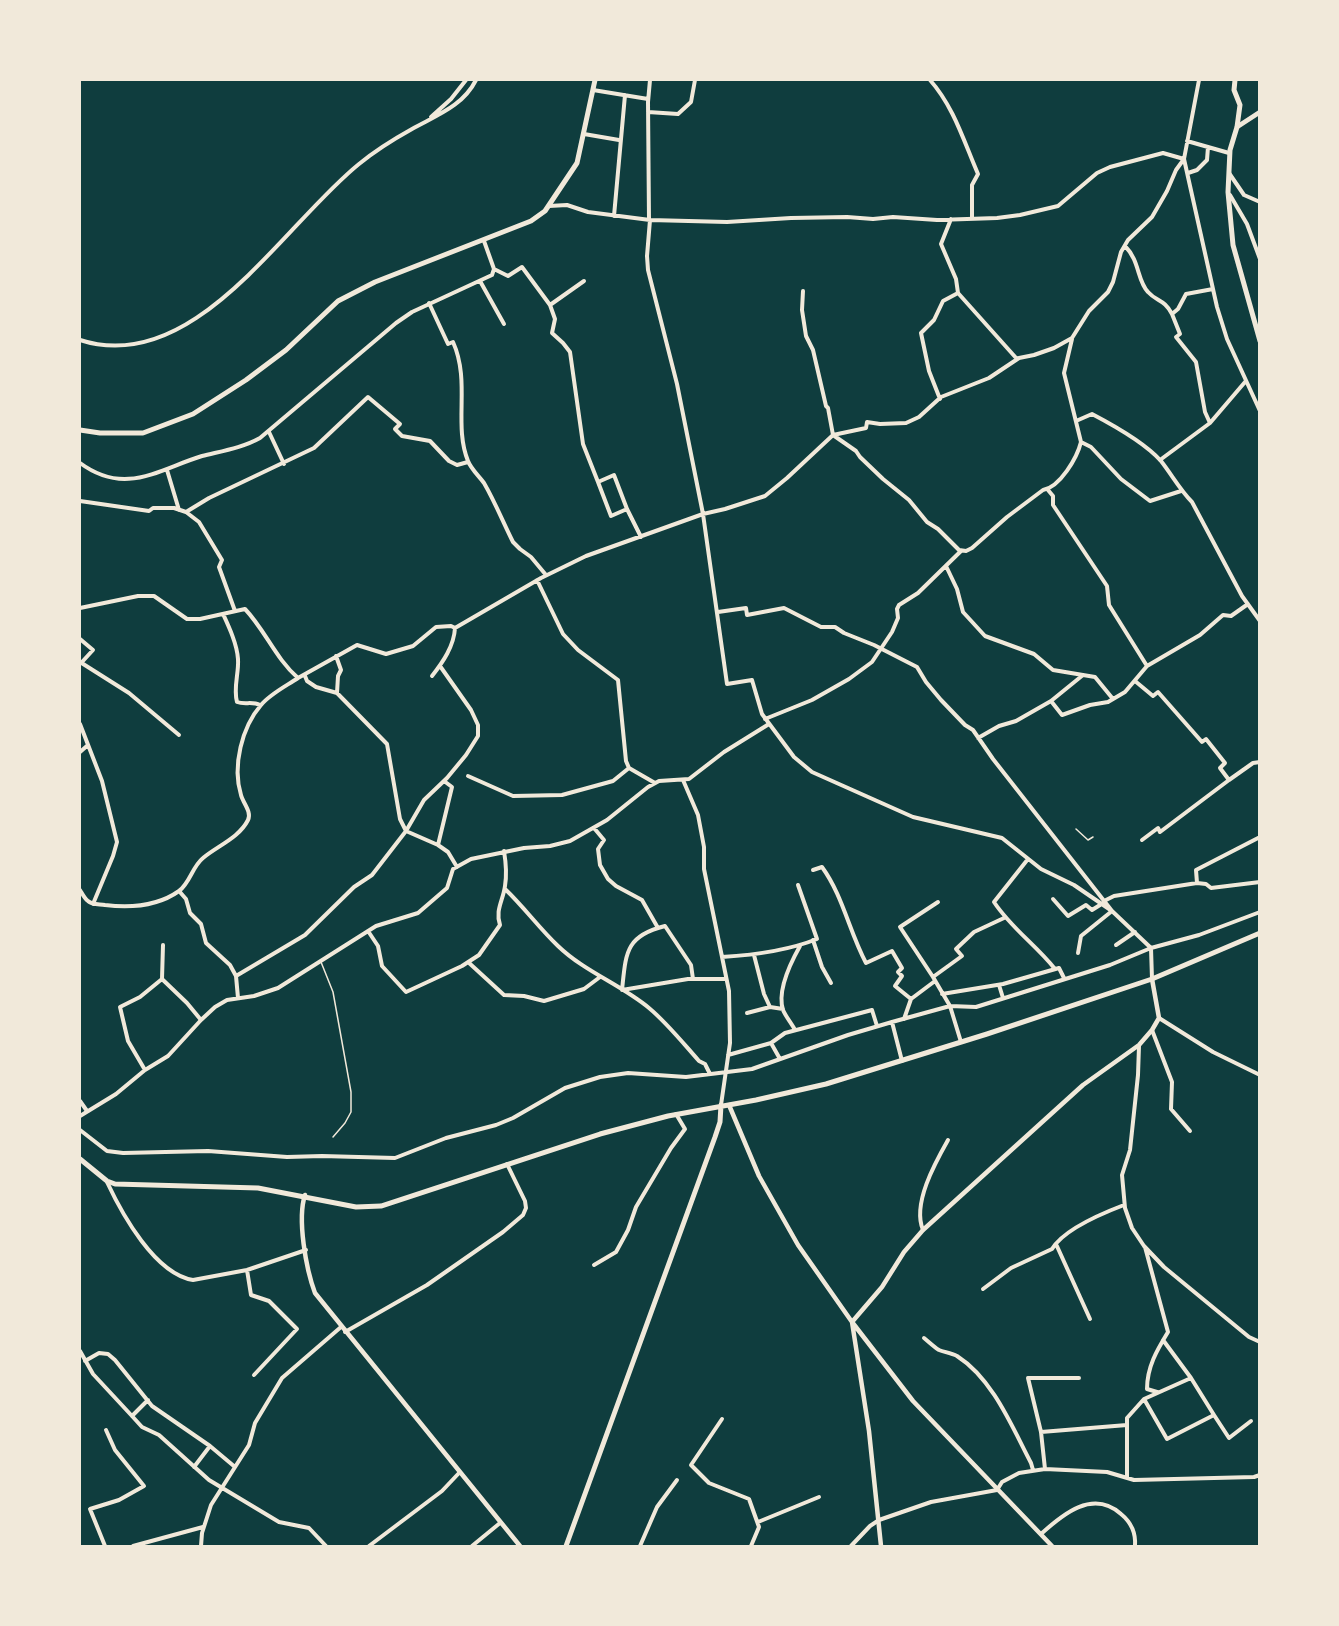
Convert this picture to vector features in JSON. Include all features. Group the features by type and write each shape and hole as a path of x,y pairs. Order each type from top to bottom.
{"main road":[{"path":"80,430 100,433 143,433 193,414 246,380 286,350 338,301 375,282 531,221 545,211 578,163 595,80"},
{"path":"1235,80 1234,90 1240,105 1237,127 1229,153 1228,172 1233,245 1260,341"},
{"path":"80,1159 107,1181 124,1185 258,1188 305,1195 357,1207 381,1206 600,1134 676,1114 826,1084 1152,979 1260,933"},
{"path":"566,1546 715,1137 720,1122 721,1106"}],"street":[{"path":"426,121 451,99 466,80"},
{"path":"80,340 103,345 132,344 163,335 192,322 230,293 348,173 388,143 459,102 476,80"},
{"path":"650,80 648,270 677,384 703,514 727,684 752,680 764,717 794,757 812,772 913,817 1002,838 1055,877 1074,885 1102,903 1152,948 1152,979 1159,1018 1152,1030 1139,1045 1083,1085 923,1230 904,1252 882,1287 852,1322 869,1431 881,1546"},
{"path":"648,112 678,114 691,102 694,80"},
{"path":"930,80 940,91 954,117 978,174 972,185 972,219"},
{"path":"1199,80 1184,159 1213,289 1227,339 1260,411"},
{"path":"593,90 648,99"},
{"path":"614,216 619,140 625,95"},
{"path":"1237,127 1260,112"},
{"path":"584,134 619,140"},
{"path":"1187,141 1229,153"},
{"path":"1188,173 1197,170 1207,160 1208,147"},
{"path":"549,206 567,205 588,212 650,220 727,222 847,217 873,219 893,217 997,218 1058,206 1097,173 1110,167 1163,153 1184,159"},
{"path":"803,291 802,310 806,336 813,350 833,435 856,451 883,479 909,500 927,522 966,551 1043,490 1048,490 1072,464 1081,442 1064,373 1072,338 1089,311 1107,292 1113,282 1121,252 1128,240 1152,217 1184,159"},
{"path":"1228,172 1244,195 1260,202"},
{"path":"1228,192 1247,224 1260,259"},
{"path":"951,219 941,244 956,279 958,293 1017,359"},
{"path":"80,463 92,471 111,477 139,477 250,443 269,432 396,323 429,303 492,275 494,269 484,241"},
{"path":"1125,246 1134,255 1147,291 1167,305 1180,334 1176,336 1196,362 1205,412 1210,423"},
{"path":"494,269 508,276 522,267 550,305 555,319 552,333 570,352 583,444 611,516 627,509"},
{"path":"480,281 504,324"},
{"path":"550,305 584,281"},
{"path":"1172,314 1178,309 1186,294 1213,289"},
{"path":"940,399 929,371 921,333 934,320 944,301 958,293"},
{"path":"429,303 448,344 453,342 461,369 464,399 462,430 468,462 483,482 513,542 531,556 546,575"},
{"path":"80,890 87,901 93,904 136,906 162,901 179,891 203,858 219,848 248,821 249,814 239,786 240,750 244,733 260,706 298,678 336,656 357,645 386,654 413,646 436,627 455,628 546,575 586,556 703,514 765,496 833,435 866,428 867,422 906,423 919,417 940,399 988,378 1017,359 1054,348 1072,338"},
{"path":"1160,460 1210,423 1246,381"},
{"path":"186,512 209,498 314,448 368,398 400,424 395,429 402,436 430,441 449,461 457,465 468,462"},
{"path":"1076,421 1092,414 1117,426 1160,460 1181,491 1192,502 1248,604 1260,621"},
{"path":"269,432 284,464"},
{"path":"1081,442 1091,447 1121,479 1150,501 1181,491"},
{"path":"167,470 179,510"},
{"path":"598,482 614,475 641,537"},
{"path":"1048,490 1053,496 1053,505 1107,586 1109,605 1147,666"},
{"path":"80,501 149,511 163,507 186,512 199,522 222,560 219,567 235,611"},
{"path":"764,717 812,700 849,679 872,662 896,623 899,605 918,593 962,550"},
{"path":"946,566 957,589 963,612 985,636 1034,654 1053,669 1095,677 1113,699"},
{"path":"537,580 563,634 578,650 618,680 626,761 629,768 655,783"},
{"path":"80,608 138,596 154,596 187,619 200,619 245,609 286,666 298,678"},
{"path":"1051,701 1062,715 1113,699 1125,692 1147,666 1200,635 1223,615 1231,616 1248,604"},
{"path":"718,612 746,608 747,615 784,608 821,627 835,627 917,667 941,700 965,725 973,730 1102,903"},
{"path":"223,614 238,660 234,689 237,702 252,702 260,706"},
{"path":"432,676 440,666 454,638 455,628"},
{"path":"80,639 93,650 81,662 129,693 178,735"},
{"path":"336,656 341,670 338,676 337,693"},
{"path":"236,976 274,955 310,931 354,887 372,875 406,831 424,800 444,781 478,736 478,725 471,710 440,666"},
{"path":"978,738 999,726 1016,721 1051,701 1083,674"},
{"path":"305,676 307,681 316,687 337,693 387,744 400,819 406,831 448,852 457,867"},
{"path":"1135,681 1153,696 1158,692 1202,742 1206,739 1225,763 1220,768 1229,780"},
{"path":"80,724 102,781 117,842 93,904"},
{"path":"80,1116 116,1094 145,1070 168,1056 214,1007 227,1000 254,996 278,988 376,926 418,913 447,888 453,869 471,859 504,851 553,846 570,841 593,828 655,783 689,779 724,752 769,724"},
{"path":"80,752 88,745"},
{"path":"1142,840 1158,828 1160,832 1253,763 1260,762"},
{"path":"468,777 513,796 562,795 613,781 629,768"},
{"path":"683,780 698,815 704,847 704,869 729,991 730,1043 721,1106"},
{"path":"438,845 452,787 444,781"},
{"path":"593,828 604,840 597,849 600,865 608,879 642,900 658,928"},
{"path":"1197,883 1196,870 1260,837"},
{"path":"369,932 378,946 382,966 406,992 468,962 479,955 500,925 497,916 505,889 507,869 504,851"},
{"path":"1028,859 994,902 1004,918 1040,951 1055,969"},
{"path":"813,870 822,867 837,890 857,946 866,963 892,951 902,968 898,972 902,976 895,986 911,999"},
{"path":"1053,899 1068,916 1086,904 1092,910 1114,896 1197,883 1206,884 1211,888 1260,882"},
{"path":"722,957 754,955 800,946 817,939 798,885"},
{"path":"505,889 558,946 587,970 649,1008 699,1061 705,1064 710,1074"},
{"path":"179,891 186,898 190,913 201,924 206,943 230,966 236,976 238,998"},
{"path":"938,902 900,927 950,1006 961,1042"},
{"path":"1078,953 1081,936 1112,911"},
{"path":"80,1130 107,1151 123,1153 208,1151 287,1157 395,1158 446,1137 496,1125 513,1118 565,1088 600,1077 628,1073 686,1077 752,1069 877,1026 950,1006 976,1007 1110,964 1152,948 1199,935 1260,912"},
{"path":"904,1020 911,999 962,956 956,949 974,932 1004,918"},
{"path":"622,990 626,953 641,934 649,929 665,926 691,965 693,979"},
{"path":"1116,945 1135,932"},
{"path":"813,940 822,968 831,983"},
{"path":"163,945 162,979 188,1003 201,1020"},
{"path":"795,1030 783,1009 786,976 800,946"},
{"path":"754,955 764,994 770,1007"},
{"path":"468,962 504,994 544,1001 584,989 600,977"},
{"path":"942,994 999,985 1059,968 1064,978"},
{"path":"145,1070 129,1041 120,1007 140,996 162,979"},
{"path":"622,990 693,979 726,979"},
{"path":"999,985 1003,998"},
{"path":"747,1013 770,1007 783,1009"},
{"path":"728,1055 771,1043 785,1033 872,1010 877,1026"},
{"path":"1159,1018 1213,1052 1260,1075"},
{"path":"892,1022 903,1060"},
{"path":"1152,1030 1172,1082 1170,1109 1190,1131"},
{"path":"771,1043 780,1059"},
{"path":"1139,1045 1130,1150 1122,1175 1124,1205 1132,1228 1144,1246 1164,1267 1249,1337 1260,1342"},
{"path":"80,1101 87,1111"},
{"path":"729,1105 759,1176 798,1245 852,1322 913,1401 1052,1546"},
{"path":"594,1265 616,1252 628,1230 636,1208 685,1129 676,1114"},
{"path":"923,1230 920,1223 923,1197 933,1166 948,1140"},
{"path":"201,1546 211,1505 249,1445 255,1424 282,1378 343,1329 427,1285 523,1215 526,1208 525,1201 507,1164"},
{"path":"107,1181 120,1209 148,1248 169,1270 184,1278 193,1280 247,1270 306,1250"},
{"path":"305,1195 302,1215 309,1276 315,1293 520,1546"},
{"path":"983,1289 1011,1268 1052,1249 1056,1243 1080,1226 1124,1205"},
{"path":"1056,1243 1090,1319"},
{"path":"1144,1246 1168,1332 1156,1351 1147,1374 1147,1389 1157,1392"},
{"path":"247,1270 251,1295 269,1301 297,1329 254,1375"},
{"path":"924,1338 938,1349 956,1356 975,1372 1007,1418 1033,1470"},
{"path":"1163,1340 1191,1377 1229,1438 1251,1421"},
{"path":"80,1351 93,1374 132,1416 142,1426 159,1435 209,1480 279,1522 309,1528 326,1546"},
{"path":"85,1361 99,1353 108,1354 152,1406 210,1446 235,1467"},
{"path":"1127,1478 1127,1418 1144,1399 1191,1377"},
{"path":"1045,1469 1041,1432 1028,1378 1079,1378"},
{"path":"1144,1399 1167,1439 1214,1415"},
{"path":"132,1416 148,1400"},
{"path":"722,1419 691,1465 709,1483 750,1499 759,1527 751,1546"},
{"path":"1041,1432 1127,1425"},
{"path":"105,1546 90,1509 119,1500 144,1486 116,1450 106,1430"},
{"path":"194,1467 210,1446"},
{"path":"851,1546 870,1526 879,1521 931,1502 997,1490 1002,1482 1019,1473 1033,1470 1107,1472 1134,1480 1160,1481 1260,1475"},
{"path":"369,1546 442,1491 459,1473"},
{"path":"640,1546 657,1507 677,1480"},
{"path":"758,1522 819,1497"},
{"path":"1041,1534 1059,1518 1084,1504 1104,1503 1127,1519 1136,1534 1135,1546"},
{"path":"472,1546 500,1523"},
{"path":"133,1546 204,1527"}],"lane":[{"path":"1076,828 1088,840 1092,837"},
{"path":"321,962 333,992 351,1092 351,1112 333,1137"}]}
